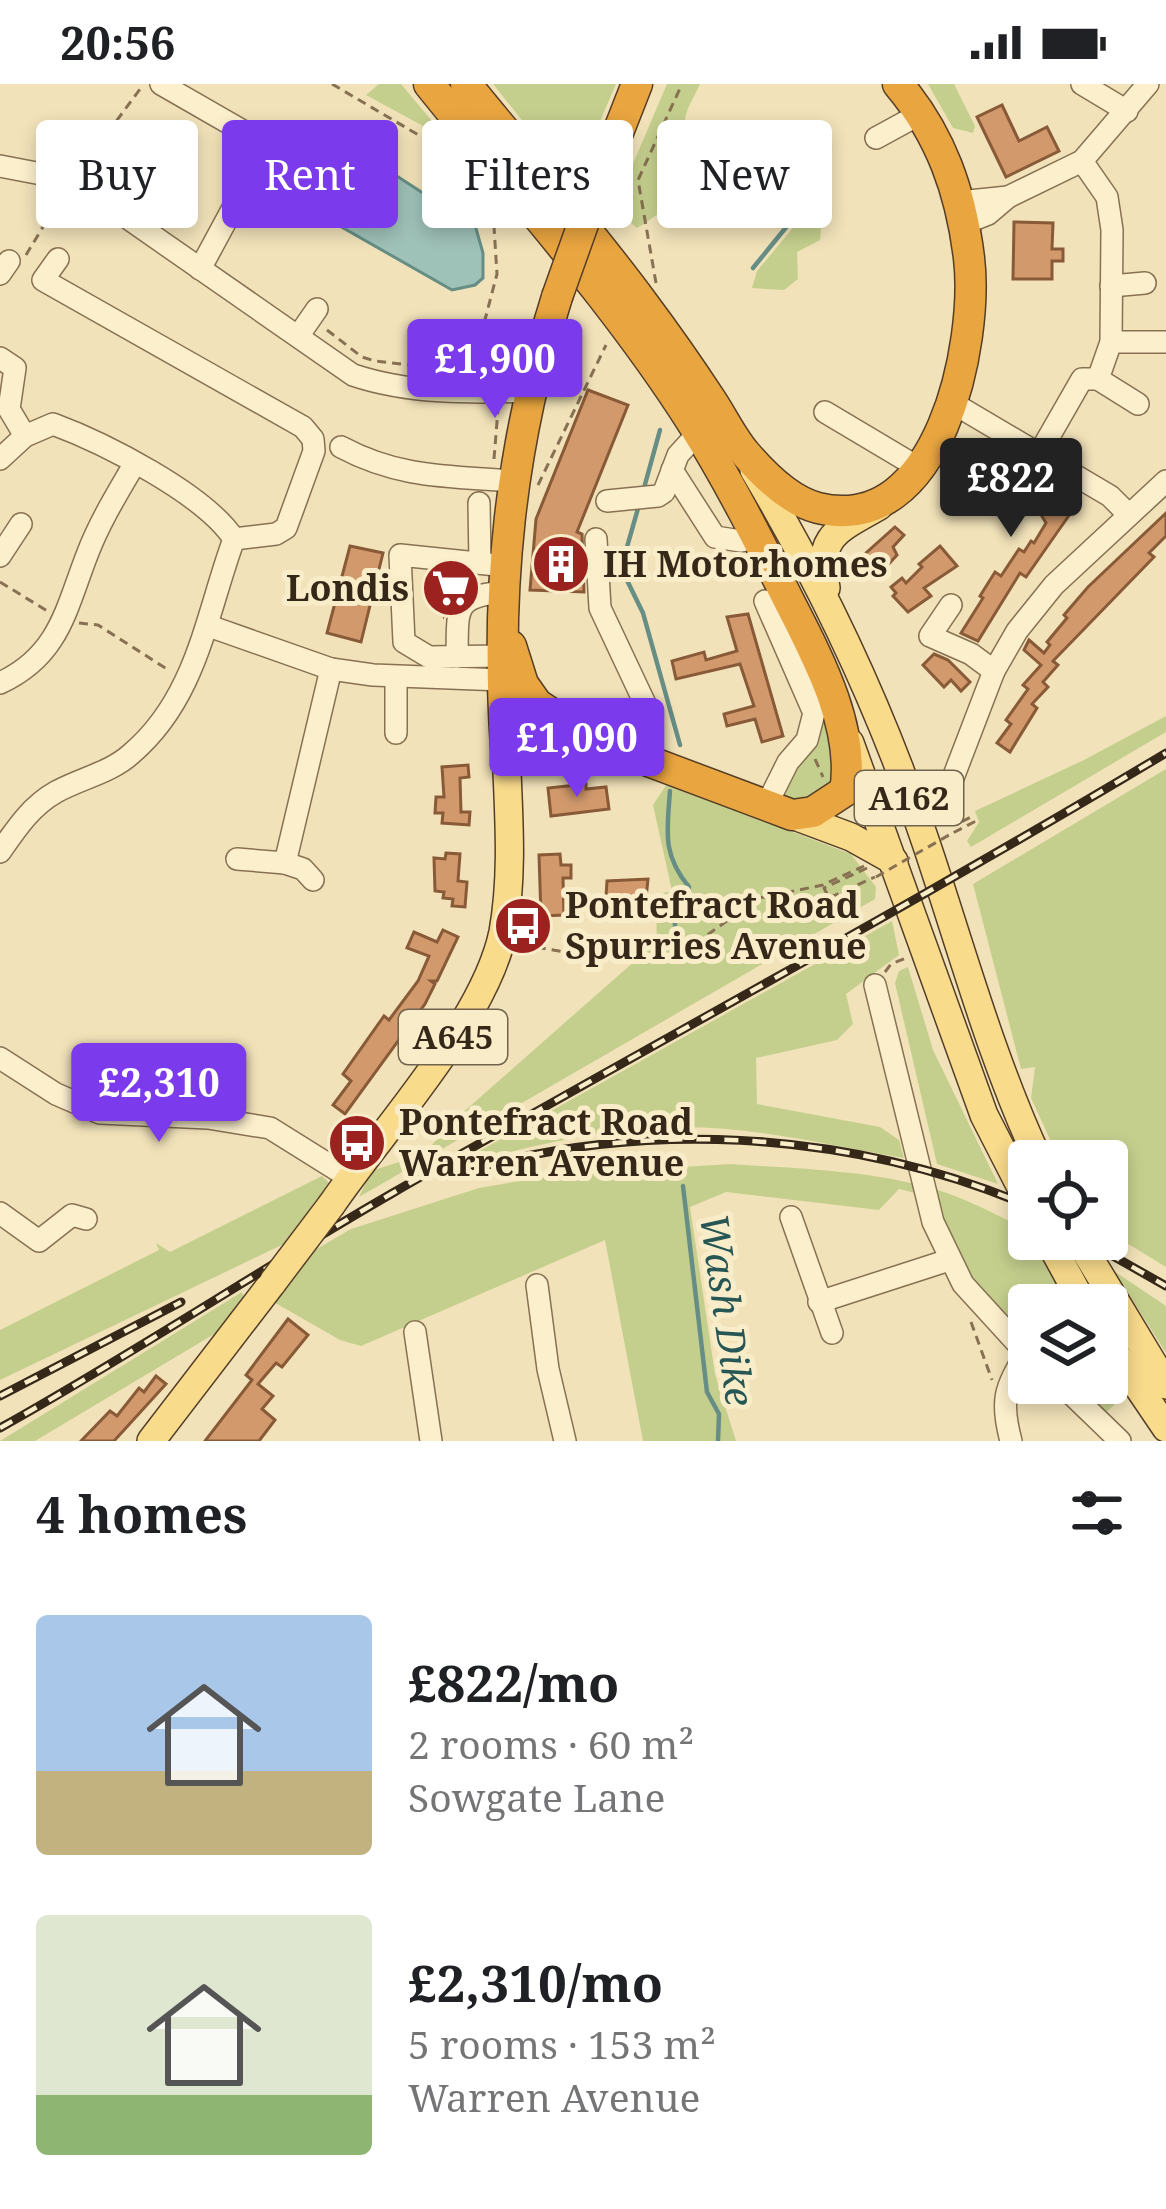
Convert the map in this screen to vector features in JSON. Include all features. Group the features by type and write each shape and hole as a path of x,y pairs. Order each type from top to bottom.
{"highway":[{"name":"A162","path":"429,84 622,325 698,433 757,538 830,691"},
{"name":"A162","path":"466,84 643,302 743,452 782,488 817,508 839,509 884,503 919,469 933,448 966,353 971,296 961,213 948,161 898,84"},
{"name":"A645","path":"587,738 505,733 497,574 513,482 511,396 557,297 637,84"},
{"name":"A645","path":"503,656 536,704 587,738 780,809"},
{"path":"780,809 813,812 845,791 849,771 830,691"},
{"path":"505,733 540,716 555,718"}],"main road":[{"name":"A162","path":"743,452 794,538 863,677 925,839 1005,1083 1030,1140"},
{"name":"A162","path":"830,610 821,561 828,539 884,503"},
{"name":"A162","path":"830,691 880,871 1008,1162"},
{"name":"A645","path":"151,1441 332,1204 472,1010 490,974 502,934 509,881 505,733"},
{"path":"780,809 851,837 880,871"},
{"path":"1091,1260 1166,1385"},
{"path":"1128,1372 1166,1428"}],"street":[{"path":"160,84 222,120"},
{"path":"1082,84 1127,111"},
{"path":"961,213 1008,197 1082,161 1148,84"},
{"path":"876,139 920,114"},
{"path":"1082,161 1107,197 1112,230 1111,342 1098,379"},
{"path":"0,166 36,173"},
{"path":"141,228 200,269 309,321 353,374 388,384 457,382 511,396"},
{"path":"200,269 222,228"},
{"path":"58,259 43,280 303,428 313,439 314,451 286,528 276,534 234,539"},
{"path":"1111,286 1145,284"},
{"path":"1111,342 1166,342"},
{"path":"0,358 15,368 4,409 25,436"},
{"path":"1039,454 1082,379 1098,379 1138,404"},
{"path":"951,402 1110,496 1128,514"},
{"path":"825,412 919,469"},
{"path":"0,459 25,436 53,424 135,463 222,521 234,539 187,682 156,731 127,758 55,793 28,813 0,853"},
{"path":"607,501 664,492 678,454 698,433"},
{"path":"341,446 375,465 513,482"},
{"path":"0,683 50,644 64,621 87,553 135,463"},
{"path":"672,470 715,537 757,538"},
{"path":"953,778 994,671 1017,631 1054,586 1166,481"},
{"path":"457,657 458,609 462,602 484,594 497,574 479,502"},
{"path":"0,556 21,524"},
{"path":"596,539 600,608 648,710 645,760"},
{"path":"497,574 400,555 404,642 429,657 503,656"},
{"path":"766,601 814,713 807,740 788,762 780,809"},
{"path":"951,605 930,636 971,654 994,671"},
{"path":"209,626 331,669 396,677 503,656"},
{"path":"285,863 331,669"},
{"path":"396,677 396,733"},
{"path":"231,858 285,863 303,869 314,880"},
{"path":"875,985 923,1195 949,1260 1008,1335"},
{"path":"0,1058 56,1094 100,1113 208,1118 270,1128 350,1178"},
{"path":"4,1226 39,1240 72,1215 86,1219"},
{"path":"791,1216 832,1333"},
{"path":"819,1302 949,1260"},
{"path":"537,1285 548,1369 565,1441"},
{"path":"415,1332 431,1441"},
{"path":"1008,1384 1004,1416 1011,1441"},
{"path":"1082,1404 1120,1441"}],"path":[{"path":"117,120 144,84"},
{"path":"332,84 422,137"},
{"path":"656,288 638,180 682,84"},
{"path":"11,265 38,228"},
{"path":"457,382 476,354 497,274 494,228"},
{"path":"309,321 362,357 511,396"},
{"path":"476,354 511,396 513,482 536,489 606,345"},
{"path":"0,583 64,621 98,626 187,682"},
{"path":"807,740 829,790"},
{"path":"880,871 868,869 824,888 829,898 974,822 971,817 959,823 949,801 953,778"},
{"path":"880,871 861,855 880,871"},
{"path":"518,944 622,961 672,960 759,898 880,871"},
{"path":"875,985 891,964 909,957"},
{"path":"965,1304 1004,1416"}],"green space":[{"path":"379,84 401,84 431,120 422,120 422,125 366,95"},
{"path":"493,84 616,84 601,120 522,120"},
{"path":"667,84 700,84 685,120 657,120 657,214 637,228 633,224 633,164"},
{"path":"928,84 954,84 975,126 973,133 953,128"},
{"path":"793,228 821,228 820,240 797,252 798,279 784,290 752,288 757,271"},
{"path":"1166,716 1166,732 971,847 967,841 979,822 975,811"},
{"path":"828,718 842,775 805,806 785,798 781,791 820,720"},
{"path":"1166,769 1166,1267 1128,1244 1128,1140 1050,1140 1031,1098 1035,1067 1021,1069 973,884"},
{"path":"667,784 851,854 876,887 875,899 359,1197 371,1171 424,1154 452,1122 645,952 657,947 656,902 648,897 672,891 653,805"},
{"path":"892,921 899,955 846,994 853,1024 837,1040 756,1058 757,1104 880,1127 899,1140 904,1158 767,1134 684,1127 595,1134 449,1168"},
{"path":"908,967 933,1050 998,1184 937,1164 895,983 899,971"},
{"path":"731,1164 859,1174 909,1183 958,1197 1008,1221 1008,1260 1046,1260 1060,1284 1008,1284 1008,1335 994,1322 923,1195 899,1189 879,1210 726,1192 690,1207 715,1374 736,1441 643,1441 605,1240 361,1346 340,1340 272,1301 308,1254 351,1229 479,1188 555,1175"},
{"path":"322,1176 331,1185 288,1242 0,1380 0,1330 159,1250 156,1243 170,1252"},
{"path":"1114,1271 1166,1306 1166,1353 1128,1293 1128,1284 1122,1284"},
{"path":"242,1292 244,1299 221,1330 35,1441 0,1441"},
{"path":"1084,1404 1115,1404 1100,1418"}],"water":[{"path":"398,177 422,192 422,228 476,228 483,278 475,285 452,290 343,228 398,228"}],"building":[{"path":"1002,105 1019,141 1047,127 1059,151 1006,177 977,117"},
{"path":"1014,222 1053,223 1052,249 1063,249 1063,261 1052,261 1052,279 1013,279"},
{"path":"588,390 628,405 577,532 582,534 584,592 530,590 536,519"},
{"path":"970,448 1070,514 1026,577 1020,573 978,641 961,633 980,596 995,572 1001,576 1019,549 1024,552 1034,543 1046,523 1040,513 960,463"},
{"path":"1166,513 1166,536 1149,553 1154,557 1053,661 1058,665 1043,682 1048,687 1032,704 1037,708 1010,752 997,743 1011,724 1006,720 1028,689 1023,685 1041,665 1024,650 1029,640 1044,653 1067,618 1064,615 1088,587"},
{"path":"895,527 904,535 893,547 897,555 876,578 857,561"},
{"path":"350,546 383,553 361,642 327,633"},
{"path":"940,546 957,566 924,588 931,596 908,612 891,587 902,578 906,583"},
{"name":"Londis","path":"439,577 468,577 444,614"},
{"path":"748,614 783,736 762,742 755,719 727,726 724,714 754,706 740,664 676,679 672,661 704,652 706,660 737,651 727,617"},
{"path":"934,654 948,660 970,682 961,691 951,680 944,687 923,665"},
{"path":"468,765 469,777 460,778 461,812 470,812 469,825 442,823 443,813 435,813 436,797 444,797 442,767"},
{"path":"586,784 586,789 606,787 609,809 551,816 548,788"},
{"path":"446,853 460,854 458,881 467,882 465,907 452,906 453,899 435,891 434,858 445,859"},
{"path":"560,854 561,865 571,865 571,878 563,878 564,915 541,916 539,855"},
{"path":"648,879 646,899 606,896 607,881"},
{"path":"443,930 458,937 437,981 431,981 435,984 425,1004 345,1114 333,1105 351,1081 343,1074 384,1016 389,1020 418,981 429,956 407,948 414,932 437,942"},
{"path":"288,1319 308,1335 282,1367 276,1363 258,1384 273,1396 262,1409 275,1420 259,1441 205,1441 252,1380 246,1375"},
{"path":"156,1376 166,1384 114,1441 81,1441 110,1411 117,1416 139,1388 144,1392"}],"waterway":[{"name":"Wash Dike","path":"753,268 786,228"},
{"name":"Wash Dike","path":"644,488 660,430"},
{"name":"Wash Dike","path":"639,505 621,568 643,613 680,745"},
{"name":"Wash Dike","path":"670,791 670,853 689,887 674,915 678,956"},
{"name":"Wash Dike","path":"683,1186 707,1392 719,1414 718,1441"}],"railway":[{"path":"0,1428 391,1194 1166,753"},
{"path":"448,1176 519,1157 592,1145 741,1140 888,1161 1008,1198"},
{"path":"1120,1260 1166,1286"},
{"path":"0,1396 181,1302"}],"place":[{"name":"IH Motorhomes","path":"561,564"},
{"name":"Londis","path":"451,588"},
{"name":"Pontefract Road Spurries Avenue","path":"523,926"},
{"name":"Pontefract Road Warren Avenue","path":"357,1143"}]}
